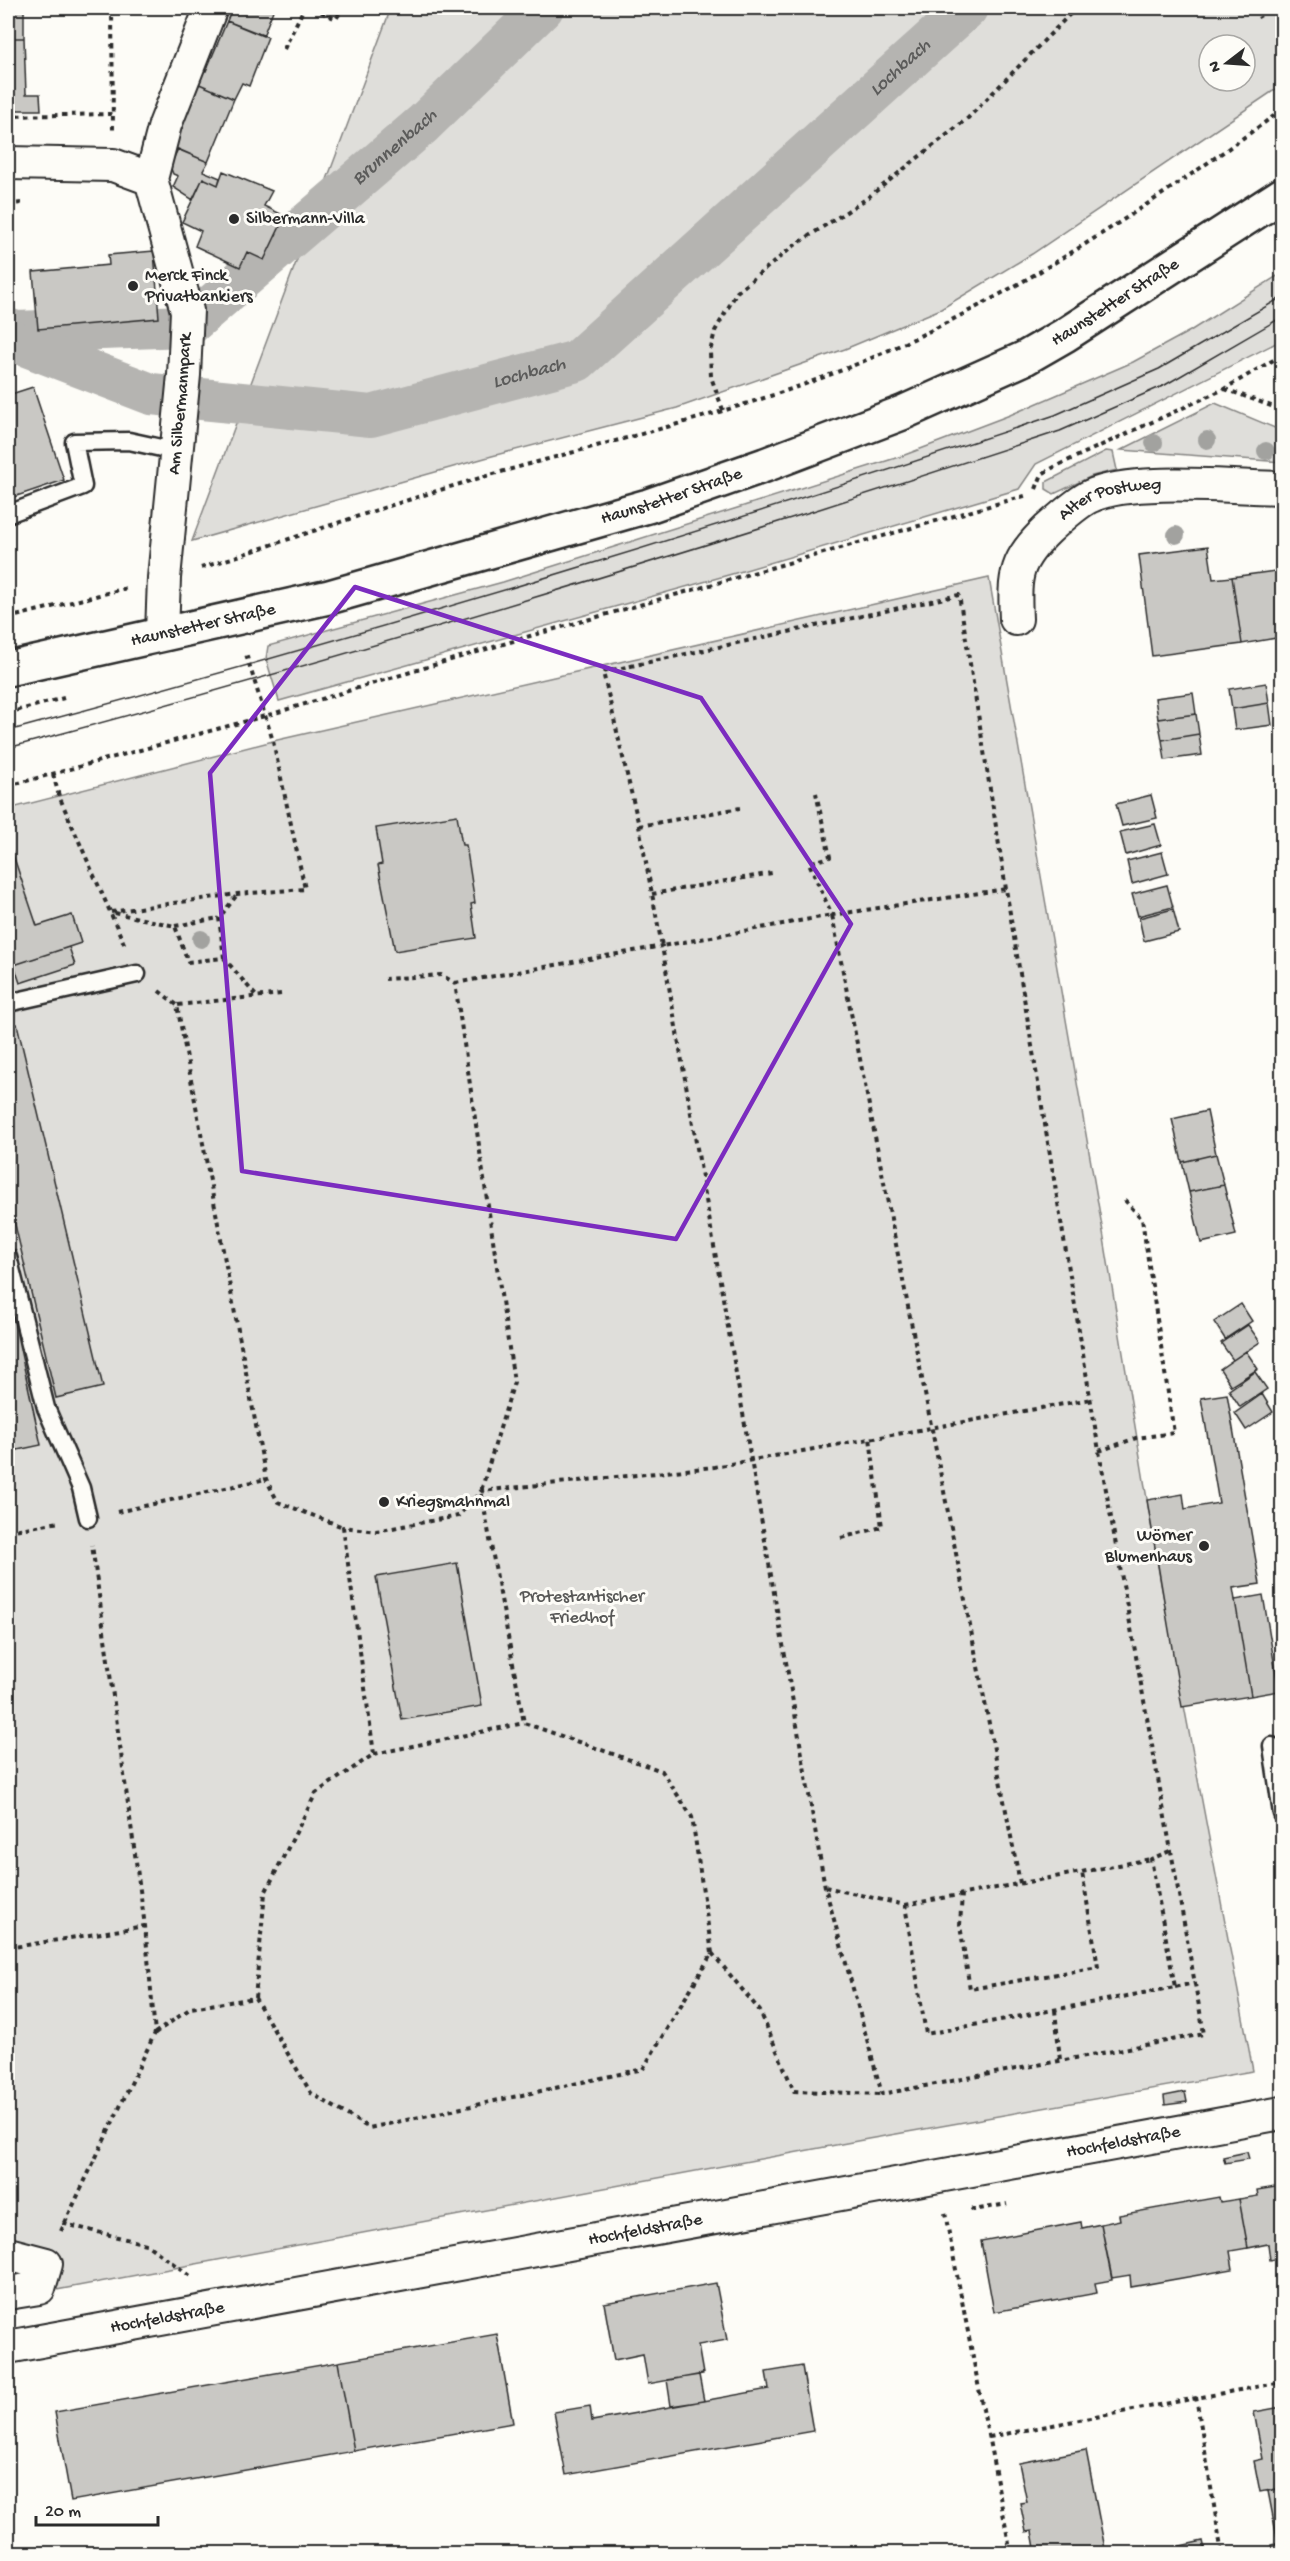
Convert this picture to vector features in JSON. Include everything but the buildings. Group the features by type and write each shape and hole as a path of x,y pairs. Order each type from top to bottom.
{"main road":[{"name":"Haunstetter Straße","path":"8,669 329,597 627,513 765,465 902,413 1025,358 1065,335 1282,195"}],"street":[{"name":"Am Silbermannpark","path":"162,633 164,578 187,310 151,179 165,125 211,8"},
{"path":"8,163 113,165 151,179"},
{"name":"Alter Postweg","path":"1016,619 1014,588 1019,563 1034,543 1056,522 1091,496 1133,486 1282,488"},
{"name":"Hochfeldstraße","path":"8,2347 1282,2113"},
{"path":"8,2254 46,2264 39,2288 8,2293"}],"lane":[{"path":"8,514 83,486 74,442 129,441 176,436"},
{"path":"8,1003 137,974"},
{"path":"8,1257 46,1408 81,1488 88,1518"},
{"path":"1272,1746 1282,1814"}],"path":[{"path":"112,8 113,92"},
{"path":"284,49 304,8"},
{"path":"313,8 336,19 343,8"},
{"path":"723,410 711,377 710,352 715,331 737,292 795,245 866,199 968,118 1076,8"},
{"path":"1255,8 1260,18"},
{"path":"8,618 164,578 472,480 723,410 832,374 952,321 1093,239 1282,110"},
{"path":"8,116 113,114"},
{"path":"8,786 266,716 530,636 1034,493 1042,474 1056,466 1224,389 1282,355"},
{"path":"1224,389 1282,410"},
{"path":"712,1953 643,2069 369,2128 311,2093 255,1998 265,1893 316,1793 374,1754 524,1723 662,1771 692,1817 712,1953 760,2011 794,2091 882,2094 1204,2034 1099,1451 959,596 603,672 639,826 662,946 825,1887 882,2094"},
{"path":"111,912 237,894 305,889 266,716 245,649"},
{"path":"53,774 59,796 137,974 177,1005 266,1479 278,1502 343,1527 376,1531 458,1516 481,1491 514,1382 455,983"},
{"path":"816,793 830,857 810,863 831,915 1020,1883"},
{"path":"639,826 740,808"},
{"path":"652,894 772,873"},
{"path":"386,979 441,975 455,983 831,915 1006,889"},
{"path":"111,912 175,926 219,918 237,894"},
{"path":"219,918 224,957 257,998"},
{"path":"175,926 188,962 224,957"},
{"path":"177,1005 281,994"},
{"path":"1099,1451 1136,1438 1174,1433 1142,1218 1122,1197"},
{"path":"481,1491 714,1467 1091,1399"},
{"path":"841,1538 882,1527 870,1438"},
{"path":"8,1531 88,1518 266,1479"},
{"path":"481,1491 524,1723"},
{"path":"88,1518 145,1926 155,2033"},
{"path":"343,1527 374,1754"},
{"path":"825,1887 905,1905 1151,1859 1170,1851"},
{"path":"1151,1859 1175,1987"},
{"path":"962,1894 960,1925 970,1989 1098,1967 1082,1872"},
{"path":"905,1905 926,2034 1196,1983"},
{"path":"8,1948 145,1926"},
{"path":"66,2234 64,2224 155,2033 192,2008 255,1998"},
{"path":"1055,2010 1060,2060"},
{"path":"938,2176 1011,2553"},
{"path":"64,2224 146,2244 182,2267 226,2307"},
{"path":"989,2437 1282,2382"},
{"path":"1196,2397 1222,2553"}],"highlighted area":[{"path":"355,587 701,698 851,924 676,1239 242,1171 210,773"}],"green space":[{"path":"391,8 1282,8 1282,85 1032,254 941,309 845,349 677,408 492,456 192,541"},
{"path":"1282,273 1282,340 1036,464 1019,489 739,572 279,701 266,659 268,646 503,582 902,456 1010,415 1133,362 1190,331"},
{"path":"1215,403 1282,431 1282,462 1121,450"},
{"path":"1106,451 1113,452 1117,470 1092,476 1054,494 1046,489 1046,482"},
{"name":"Protestantischer Friedhof","path":"989,578 1103,1232 1161,1584 1253,2071 868,2139 8,2299 8,809 273,741"}],"waterway":[{"name":"Brunnenbach","path":"8,329 15,332 188,326 423,124 543,8"},
{"name":"Lochbach","path":"8,339 151,394 371,416 577,361 967,8"}],"tram line":[{"path":"8,731 271,658 534,581 795,500 1055,415 1159,369 1282,297"},
{"path":"8,748 272,675 536,597 798,516 1060,431 1165,385 1282,317"}],"place":[{"name":"Silbermann-Villa","path":"234,219"},
{"name":"Merck Finck Privatbankiers","path":"133,286"},
{"name":"Kriegsmahnmal","path":"384,1502"},
{"name":"Wörner Blumenhaus","path":"1204,1546"}]}
